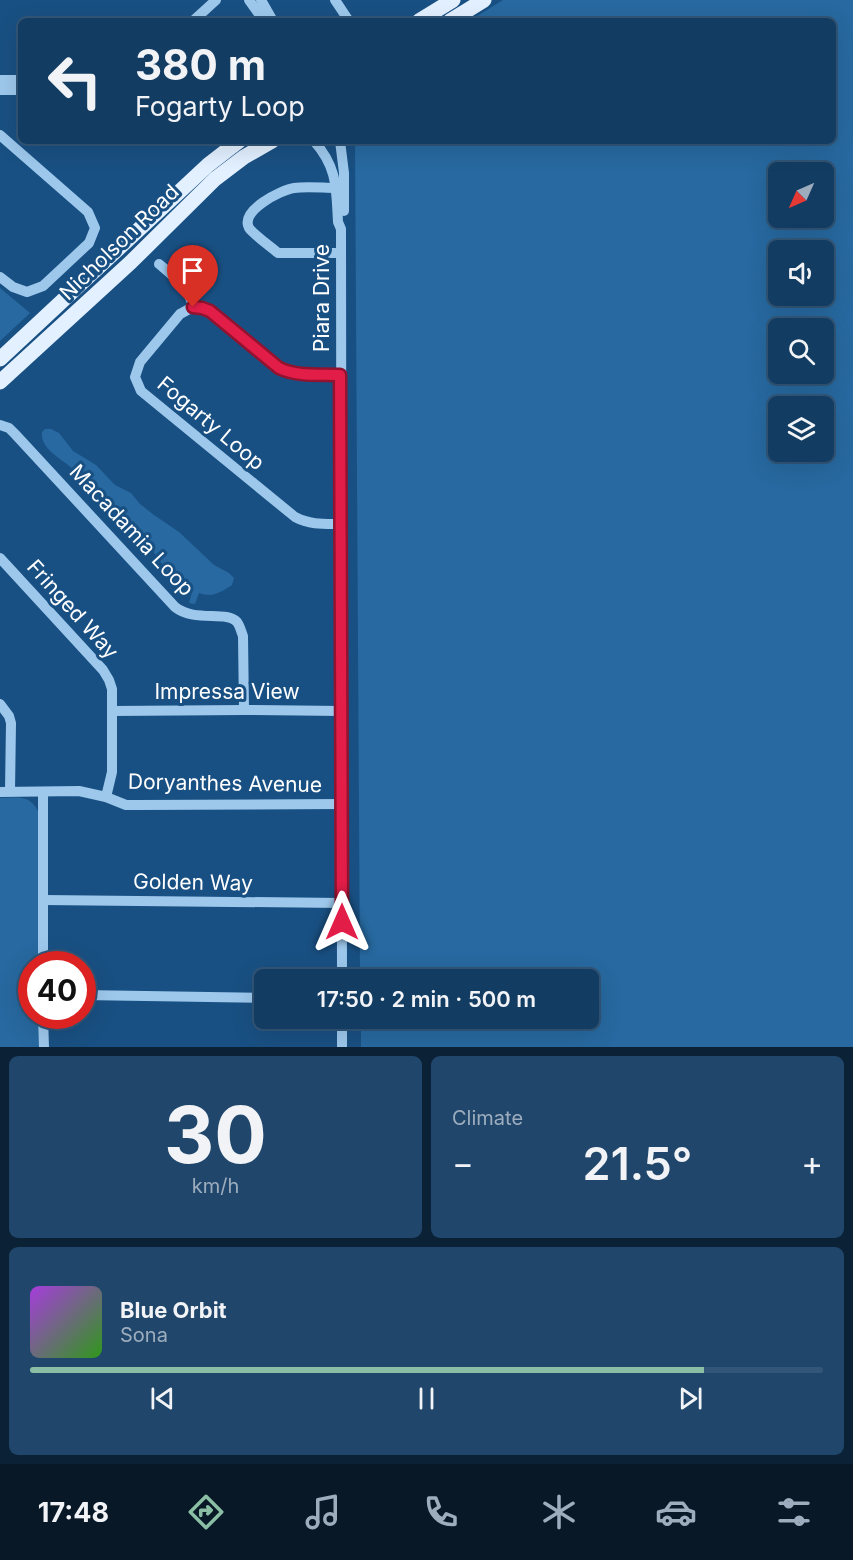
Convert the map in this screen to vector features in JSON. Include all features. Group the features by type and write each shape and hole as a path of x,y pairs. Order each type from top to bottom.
{"main road":[{"path":"424,18 453,0"},
{"path":"455,18 484,0"},
{"name":"Nicholson Road","path":"0,359 208,165 235,144"},
{"name":"Nicholson Road","path":"0,382 131,262 216,179 244,157 267,144"}],"street":[{"path":"196,18 216,0"},
{"path":"249,0 262,18"},
{"path":"261,0 271,18"},
{"path":"335,0 346,18"},
{"path":"186,18 201,1"},
{"path":"0,80 18,80"},
{"path":"0,90 18,90"},
{"path":"0,135 88,212 95,228 89,243 43,286 27,292 13,287 0,277"},
{"name":"Piara Drive","path":"316,144 329,160 334,172 338,222 341,229"},
{"name":"Piara Drive","path":"340,144 344,173 344,222 341,229 340,375 342,969"},
{"path":"336,188 294,188 279,192 251,212 247,221 249,229 278,253 341,252"},
{"path":"159,264 187,291 193,307 210,311 279,368 296,374 340,375"},
{"name":"Fogarty Loop","path":"193,307 180,314 140,362 135,377 141,391 295,517 305,523 341,524"},
{"name":"Macadamia Loop","path":"0,425 15,434 175,607 190,615 223,616 239,624 243,636 244,710"},
{"name":"Fringed Way","path":"0,558 103,670 109,680 112,689 111,772 106,797"},
{"path":"0,704 11,723 5,791"},
{"name":"Impressa View","path":"112,711 342,711"},
{"name":"Doryanthes Avenue","path":"5,791 79,791 136,806 342,804"},
{"path":"43,792 43,951"},
{"name":"Golden Way","path":"43,900 342,903"},
{"path":"96,995 254,998"},
{"path":"43,1029 44,1047"},
{"path":"342,1029 342,1047"}],"shaded area":[{"path":"503,0 853,0 853,1047 361,1047 361,1029 599,1029 599,969 360,969 355,144 836,144 836,18 474,18"},
{"path":"0,288 30,313 0,341"},
{"path":"45,429 59,433 73,451 96,465 115,485 131,493 140,504 179,532 214,565 229,573 234,578 232,585 213,595 199,593 195,604 189,603 192,592 173,579 152,550 129,533 126,535 117,526 120,522 99,495 79,473 73,478 68,473 72,468 44,444 42,432"},
{"path":"0,798 17,798 27,799 38,811 39,951 18,951 18,1029 39,1029 39,1047 0,1047"}],"route":[{"path":"193,307 210,311 279,368 287,372 340,375 342,922"}]}
